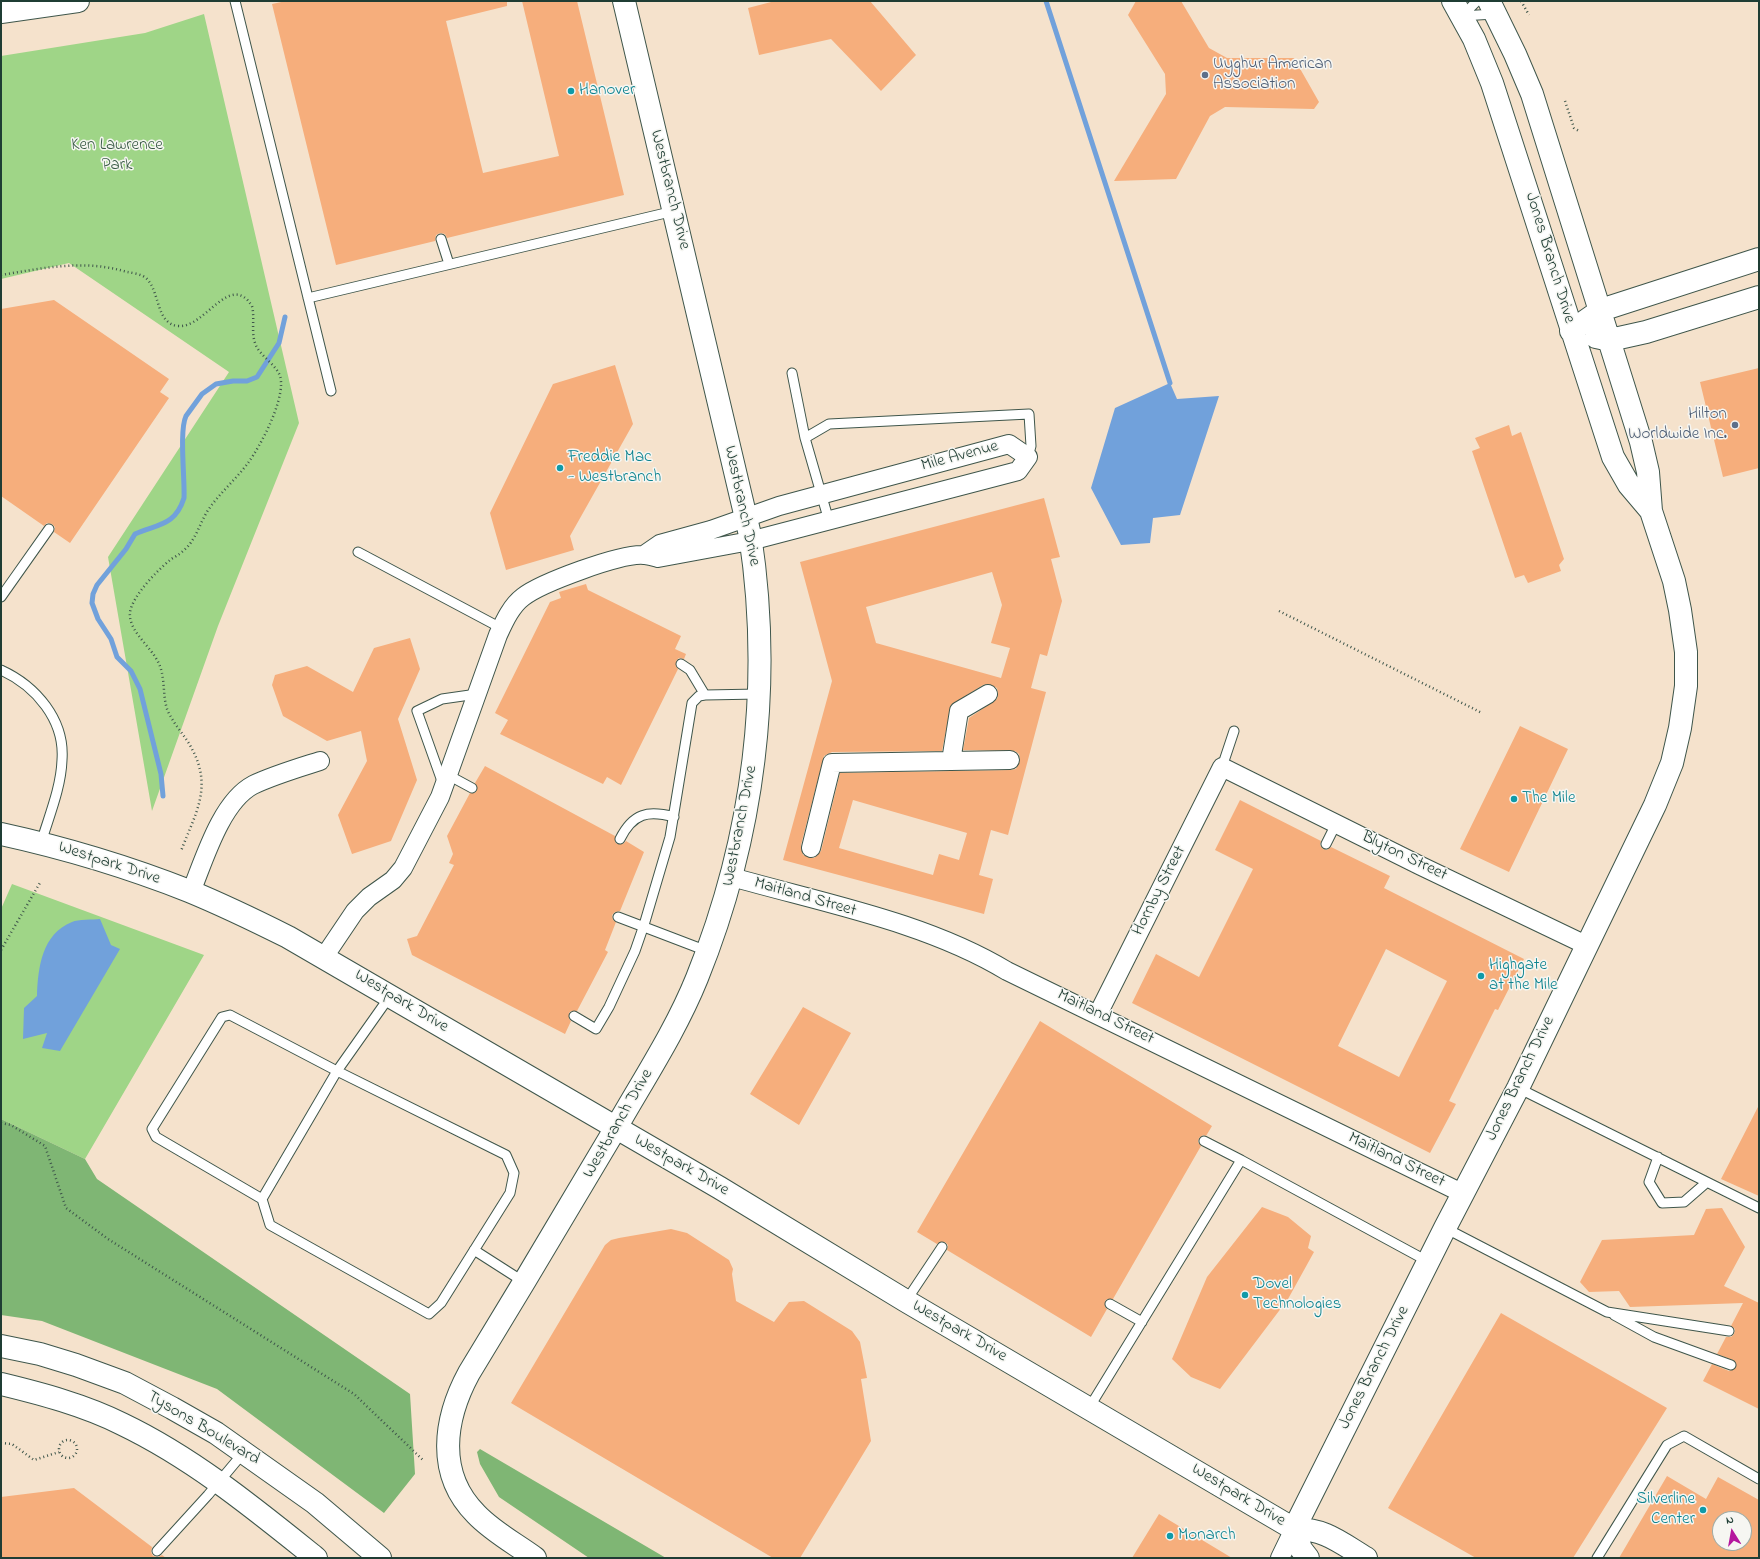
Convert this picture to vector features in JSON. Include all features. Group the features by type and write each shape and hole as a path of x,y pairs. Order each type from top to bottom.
{"street":[{"path":"1,12 78,1"},
{"name":"Westbranch Drive","path":"535,1558 489,1526 464,1501 454,1482 448,1464 447,1443 449,1423 461,1387 672,1032 707,951 732,877 748,804 755,754 760,694 760,637 756,577 750,541 710,358 624,1"},
{"name":"Jones Branch Drive","path":"1280,1558 1445,1228 1518,1088 1586,945 1655,806 1672,763 1680,728 1686,686 1686,652 1680,610 1674,581 1651,511 1646,458 1601,310 1532,94 1493,7"},
{"name":"Jones Branch Drive","path":"1458,8 1483,59 1492,83 1612,457 1629,485 1651,511"},
{"path":"1572,331 1601,310 1759,260"},
{"path":"1572,331 1610,340 1646,332 1759,297"},
{"name":"Mile Avenue","path":"1009,444 1028,457 1018,471 829,521 750,541 658,558 644,555 660,544 779,506 1009,444"},
{"path":"324,957 355,911 369,897 393,880 403,868 433,813 501,628 511,610 522,598 543,585 621,558 644,555"},
{"path":"951,761 959,711 988,694"},
{"path":"812,848 832,763 1010,760"},
{"path":"191,892 227,811 242,793 253,785 320,761"},
{"name":"Blyton Street","path":"1222,767 1586,945"},
{"name":"Hornby Street","path":"1098,1014 1222,767"},
{"name":"Westpark Drive","path":"1,834 103,860 191,892 254,921 324,957 615,1129 720,1188 906,1301 1294,1529 1311,1529 1320,1532 1366,1558"},
{"name":"Maitland Street","path":"732,877 934,935 1464,1194"},
{"name":"Tysons Boulevard","path":"1,1346 40,1354 125,1383 209,1430 244,1452 315,1503 380,1558"},
{"name":"Tysons Boulevard","path":"1,1384 53,1397 122,1423 194,1464 316,1558"},
{"name":"Westpark Drive","path":"1294,1529 1301,1549 1308,1558"}],"lane":[{"path":"235,1 331,391"},
{"path":"1458,8 1477,1"},
{"path":"1458,8 1493,7"},
{"path":"308,298 674,211"},
{"path":"441,239 449,264"},
{"path":"792,373 805,438 829,521"},
{"path":"805,438 829,424 1029,414 1031,446 1028,457"},
{"path":"1,597 49,529"},
{"path":"358,552 501,628"},
{"path":"681,664 690,670 705,695"},
{"path":"1,670 20,680 35,691 54,720 60,738 62,759 58,784 41,843"},
{"path":"472,788 445,781 417,711 442,699 477,694"},
{"path":"574,1016 596,1029 609,1007 624,975 644,925 670,837 692,703 699,696 705,695 760,694"},
{"path":"1222,767 1234,731"},
{"path":"620,838 626,826 643,815 659,813 674,816"},
{"path":"1326,844 1336,824"},
{"path":"618,917 644,925 707,951"},
{"path":"262,1199 337,1072 390,996"},
{"path":"230,1015 337,1072 506,1155 514,1173 510,1193 441,1303 428,1314 270,1225 262,1199 156,1137 152,1129 222,1017 230,1015"},
{"path":"1518,1088 1759,1208"},
{"path":"1204,1141 1429,1262"},
{"path":"1658,1158 1649,1182 1662,1203 1684,1202 1706,1182"},
{"path":"1089,1408 1241,1160"},
{"path":"1445,1228 1654,1337 1731,1365"},
{"path":"906,1301 942,1247"},
{"path":"474,1250 524,1282"},
{"path":"1110,1304 1142,1322"},
{"path":"1607,1312 1729,1331"},
{"path":"1597,1558 1667,1445 1684,1436 1759,1479"},
{"path":"156,1551 219,1483 244,1452"}],"path":[{"path":"1521,1 1529,15"},
{"path":"1565,101 1574,128 1579,131"},
{"path":"1,274 76,264 120,270 141,276 146,278 151,284 164,318 177,326 188,325 233,294 242,296 252,306 255,344 281,379 278,404 254,454 236,478 211,506 189,545 158,570 133,603 130,613 130,623 158,660 163,674 167,708 172,719 192,748 202,777 202,792 199,806 181,851"},
{"path":"1279,611 1482,713"},
{"path":"1,950 40,881"},
{"path":"1,1123 11,1125 45,1146 66,1208 108,1239 354,1394 423,1460"},
{"path":"64,1441 73,1442 76,1445 75,1455 71,1458 61,1457 59,1452 58,1448 64,1441"},
{"path":"1,1443 12,1444 34,1460 59,1452"}],"green space":[{"name":"Ken Lawrence Park","path":"204,14 299,423 218,626 152,811 108,557 229,372 69,263 1,279 1,56 145,33"},
{"path":"12,884 204,955 85,1159 1,1119 1,909"},
{"path":"1,1119 85,1159 97,1179 410,1394 415,1474 384,1513 217,1389 42,1321 1,1315"},
{"path":"480,1449 666,1558 589,1558 499,1497 480,1464 477,1452"}],"water":[{"path":"1170,383 1177,399 1219,396 1180,515 1153,518 1150,543 1121,545 1091,488 1115,408"},
{"path":"100,919 111,945 120,949 60,1051 42,1048 47,1033 23,1039 24,1008 37,996 41,963 48,943 62,927 72,922"}],"building":[{"name":"Hanover","path":"286,1 507,1 507,6 446,21 483,173 559,156 522,1 577,1 624,195 447,238 445,234 440,233 436,235 435,241 336,265 272,4"},
{"path":"775,1 870,1 916,55 881,91 831,39 759,55 748,8"},
{"path":"1136,1 1181,1 1209,48 1227,58 1294,58 1319,102 1314,109 1225,107 1210,116 1176,179 1114,181 1166,94 1165,74 1128,15"},
{"path":"54,300 169,379 160,392 169,398 70,543 54,532 55,527 52,524 47,523 44,526 1,496 1,309"},
{"name":"Freddie Mac - Westbranch","path":"615,365 633,424 570,536 574,550 506,570 490,513 553,384"},
{"name":"Hilton Worldwide Inc.","path":"1759,368 1759,468 1723,477 1700,382"},
{"path":"1509,425 1512,436 1521,432 1564,559 1559,565 1561,571 1528,583 1524,575 1515,578 1472,451 1480,448 1475,438"},
{"path":"1044,498 1060,557 1051,559 1062,601 1047,656 1040,654 1031,688 1046,692 1008,835 991,830 979,875 993,879 984,914 783,860 832,681 800,562","holes":["992,572 1002,605 991,643 1010,648 1001,678 876,643 866,607","988,684 997,688 997,699 969,718 963,750 1015,751 1019,754 1020,759 1016,769 840,773 821,851 814,858 803,855 801,845 824,756 832,752 942,751 951,705 983,685","853,800 967,833 959,860 939,854 933,875 839,848"]},
{"path":"586,584 588,590 681,636 675,649 686,654 684,659 679,658 676,661 676,666 678,669 621,785 607,777 603,784 500,734 508,720 495,713 550,602 561,598 559,592"},
{"path":"410,638 420,669 398,719 417,780 391,841 352,854 338,815 367,761 361,731 327,741 283,716 272,685 275,675 307,666 353,692 374,648"},
{"name":"The Mile","path":"1520,726 1568,749 1509,872 1460,849"},
{"path":"485,766 615,836 615,842 617,844 623,844 626,841 644,852 620,911 615,912 612,915 613,920 616,922 605,950 608,952 577,1011 571,1011 569,1013 569,1019 571,1021 565,1034 412,955 407,939 417,936 454,865 449,863 453,854 447,836 470,793 475,793 477,790 475,783"},
{"name":"Highgate at the Mile","path":"1240,800 1321,841 1320,845 1323,849 1327,850 1331,847 1390,876 1384,888 1524,959 1498,1010 1495,1009 1449,1101 1456,1104 1430,1153 1132,1003 1156,954 1199,977 1253,869 1215,850","holes":["1386,949 1447,981 1399,1077 1338,1046"]},
{"path":"803,1007 851,1033 799,1125 750,1094"},
{"path":"1040,1021 1212,1126 1206,1136 1203,1135 1199,1138 1198,1142 1201,1146 1113,1299 1107,1299 1105,1301 1105,1307 1107,1309 1091,1337 947,1250 948,1245 945,1242 940,1242 937,1244 917,1232"},
{"path":"1759,1105 1759,1196 1721,1179"},
{"name":"Dovel Technologies","path":"1262,1207 1288,1217 1311,1236 1308,1248 1314,1252 1288,1299 1220,1389 1191,1377 1172,1359 1207,1277"},
{"path":"1722,1208 1745,1247 1724,1286 1759,1303 1759,1409 1703,1381 1712,1364 1729,1371 1736,1367 1735,1361 1717,1354 1726,1337 1731,1337 1734,1334 1735,1329 1731,1326 1743,1303 1630,1307 1619,1291 1589,1292 1580,1282 1602,1240 1694,1235 1706,1209"},
{"path":"671,1229 687,1233 729,1260 733,1269 732,1274 736,1301 774,1322 789,1302 804,1301 852,1331 860,1342 867,1378 861,1379 871,1441 800,1558 773,1558 511,1403 605,1245 611,1240 619,1238"},
{"path":"1501,1313 1667,1408 1573,1558 1476,1558 1388,1508"},
{"name":"Silverline Center","path":"1667,1476 1706,1499 1718,1477 1759,1500 1759,1558 1619,1558"},
{"path":"74,1488 152,1547 151,1552 153,1556 158,1557 162,1555 166,1558 1,1558 1,1497"},
{"name":"Monarch","path":"1159,1514 1232,1558 1132,1558"}],"waterway":[{"path":"1046,1 1170,383"},
{"path":"163,796 161,774 140,689 131,671 117,657 111,639 98,619 92,603 93,594 97,585 126,549 135,534 165,523 176,514 180,507 184,498 183,432 186,416 202,394 216,384 233,381 247,381 257,377 279,343 285,317"}],"place":[{"name":"Uyghur American Association","path":"1205,75"},
{"name":"Hanover","path":"571,91"},
{"name":"Hilton Worldwide Inc.","path":"1735,425"},
{"name":"Freddie Mac - Westbranch","path":"560,468"},
{"name":"The Mile","path":"1514,799"},
{"name":"Highgate at the Mile","path":"1481,976"},
{"name":"Dovel Technologies","path":"1245,1295"},
{"name":"Silverline Center","path":"1703,1510"},
{"name":"Monarch","path":"1170,1536"}]}
